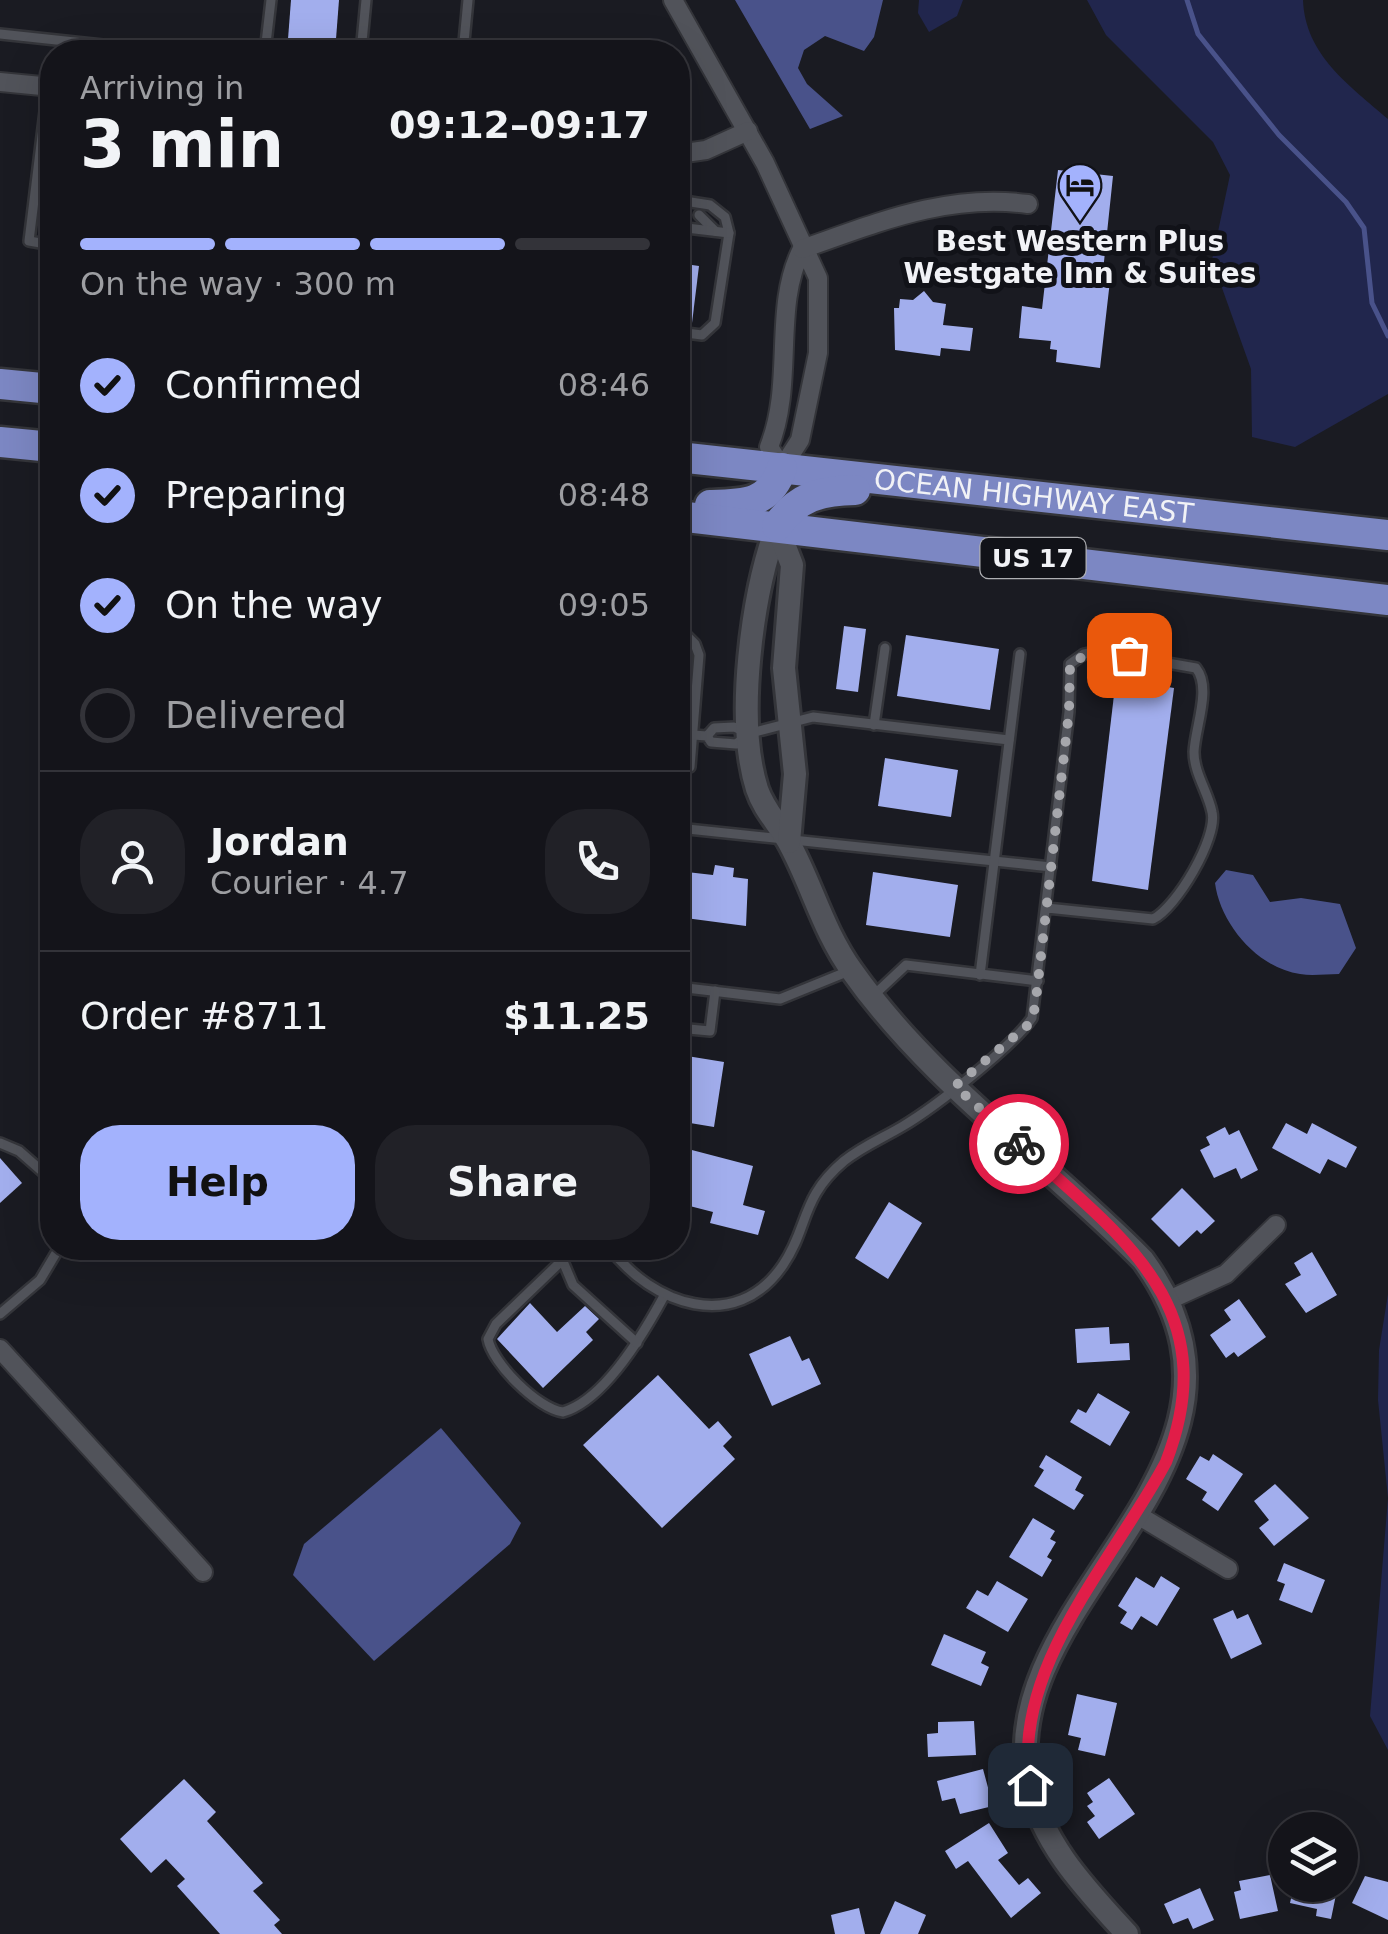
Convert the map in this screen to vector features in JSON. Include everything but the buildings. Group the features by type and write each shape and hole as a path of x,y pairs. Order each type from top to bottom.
{"highway":[{"path":"0,384 40,388"},
{"path":"0,398 40,397"},
{"path":"0,442 40,447"},
{"name":"OCEAN HIGHWAY EAST","path":"690,458 1388,535"},
{"path":"690,505 756,500 773,489 782,468"},
{"path":"777,526 787,512 818,491 948,486"},
{"name":"OCEAN HIGHWAY EAST","path":"690,517 1388,600"}],"street":[{"path":"673,0 748,132 802,249 818,278 820,336 800,440 782,468 769,446 785,382 790,273 802,249 945,204 984,200 1028,204"},
{"path":"0,82 40,86"},
{"path":"690,152 706,150 748,132"},
{"path":"777,526 792,566 786,607 787,720 794,774 788,842"},
{"path":"777,526 765,559 750,663 750,734 760,799 788,842 820,918 872,997 955,1086 1134,1250 1169,1300 1183,1355 1183,1406 1166,1462 1042,1674 1026,1742 1030,1785 1047,1832 1080,1882 1127,1934"},
{"path":"1169,1300 1226,1274 1276,1225"},
{"path":"0,1349 204,1572"},
{"path":"1136,1514 1228,1569"}],"lane":[{"path":"267,40 271,0"},
{"path":"362,40 366,0"},
{"path":"463,40 468,0"},
{"path":"0,34 56,40"},
{"path":"40,160 29,241 40,242"},
{"path":"690,202 710,205 724,217 730,233 716,323 702,336 690,334"},
{"path":"699,214 715,231"},
{"path":"690,229 730,233"},
{"path":"690,638 699,655 690,768"},
{"path":"874,724 885,648"},
{"path":"621,1260 664,1296 712,1307 756,1291 784,1264 806,1208 834,1170 863,1147 914,1119 1028,1025 1038,981 1052,867 1070,664 1084,654 1099,651 1196,668 1203,682 1194,758 1214,821 1208,841 1174,902 1153,919 1047,908"},
{"path":"980,975 1020,654"},
{"path":"707,736 711,742 736,744 750,734 787,720 812,717 1009,740"},
{"path":"707,736 714,728 734,727 750,734"},
{"path":"694,735 707,736"},
{"path":"690,830 1052,867"},
{"path":"872,997 906,966 1038,981"},
{"path":"690,989 780,999 852,970"},
{"path":"690,1030 710,1032 715,992"},
{"path":"0,1142 19,1151 40,1169"},
{"path":"0,1314 40,1280 52,1260"},
{"path":"561,1260 489,1333 492,1353 545,1406 563,1412 584,1402 638,1342 664,1296"},
{"path":"562,1260 573,1285 638,1342"}],"shaded area":[{"path":"735,0 883,0 874,37 864,51 825,36 804,50 798,68 807,84 843,116 810,129"},
{"path":"919,0 963,0 957,16 929,32 918,13"},
{"path":"1087,0 1303,0 1306,20 1321,53 1345,81 1388,119 1388,394 1295,447 1252,437 1251,369 1212,260 1230,175 1213,142 1106,35"},
{"path":"1226,870 1253,875 1270,902 1301,898 1340,904 1356,948 1339,974 1284,970 1256,953 1233,928 1218,898 1215,883"},
{"path":"1388,1294 1388,1498 1378,1400 1379,1350"},
{"path":"441,1428 521,1523 510,1544 374,1661 293,1575 304,1544"},
{"path":"1388,1498 1388,1750 1370,1716"}],"waterway":[{"path":"1187,0 1198,34 1279,135 1346,202 1364,228 1372,303 1388,336"}],"way so far":[{"path":"1019,1144 955,1086 1028,1025 1035,1008 1069,712 1070,664 1091,652 1129,655"}],"place":[{"name":"Best Western Plus Westgate Inn & Suites","path":"1080,223"}],"route":[{"path":"1019,1144 1144,1260 1169,1300 1178,1328 1185,1383 1183,1406 1166,1462 1042,1674 1026,1742 1030,1785"}]}
